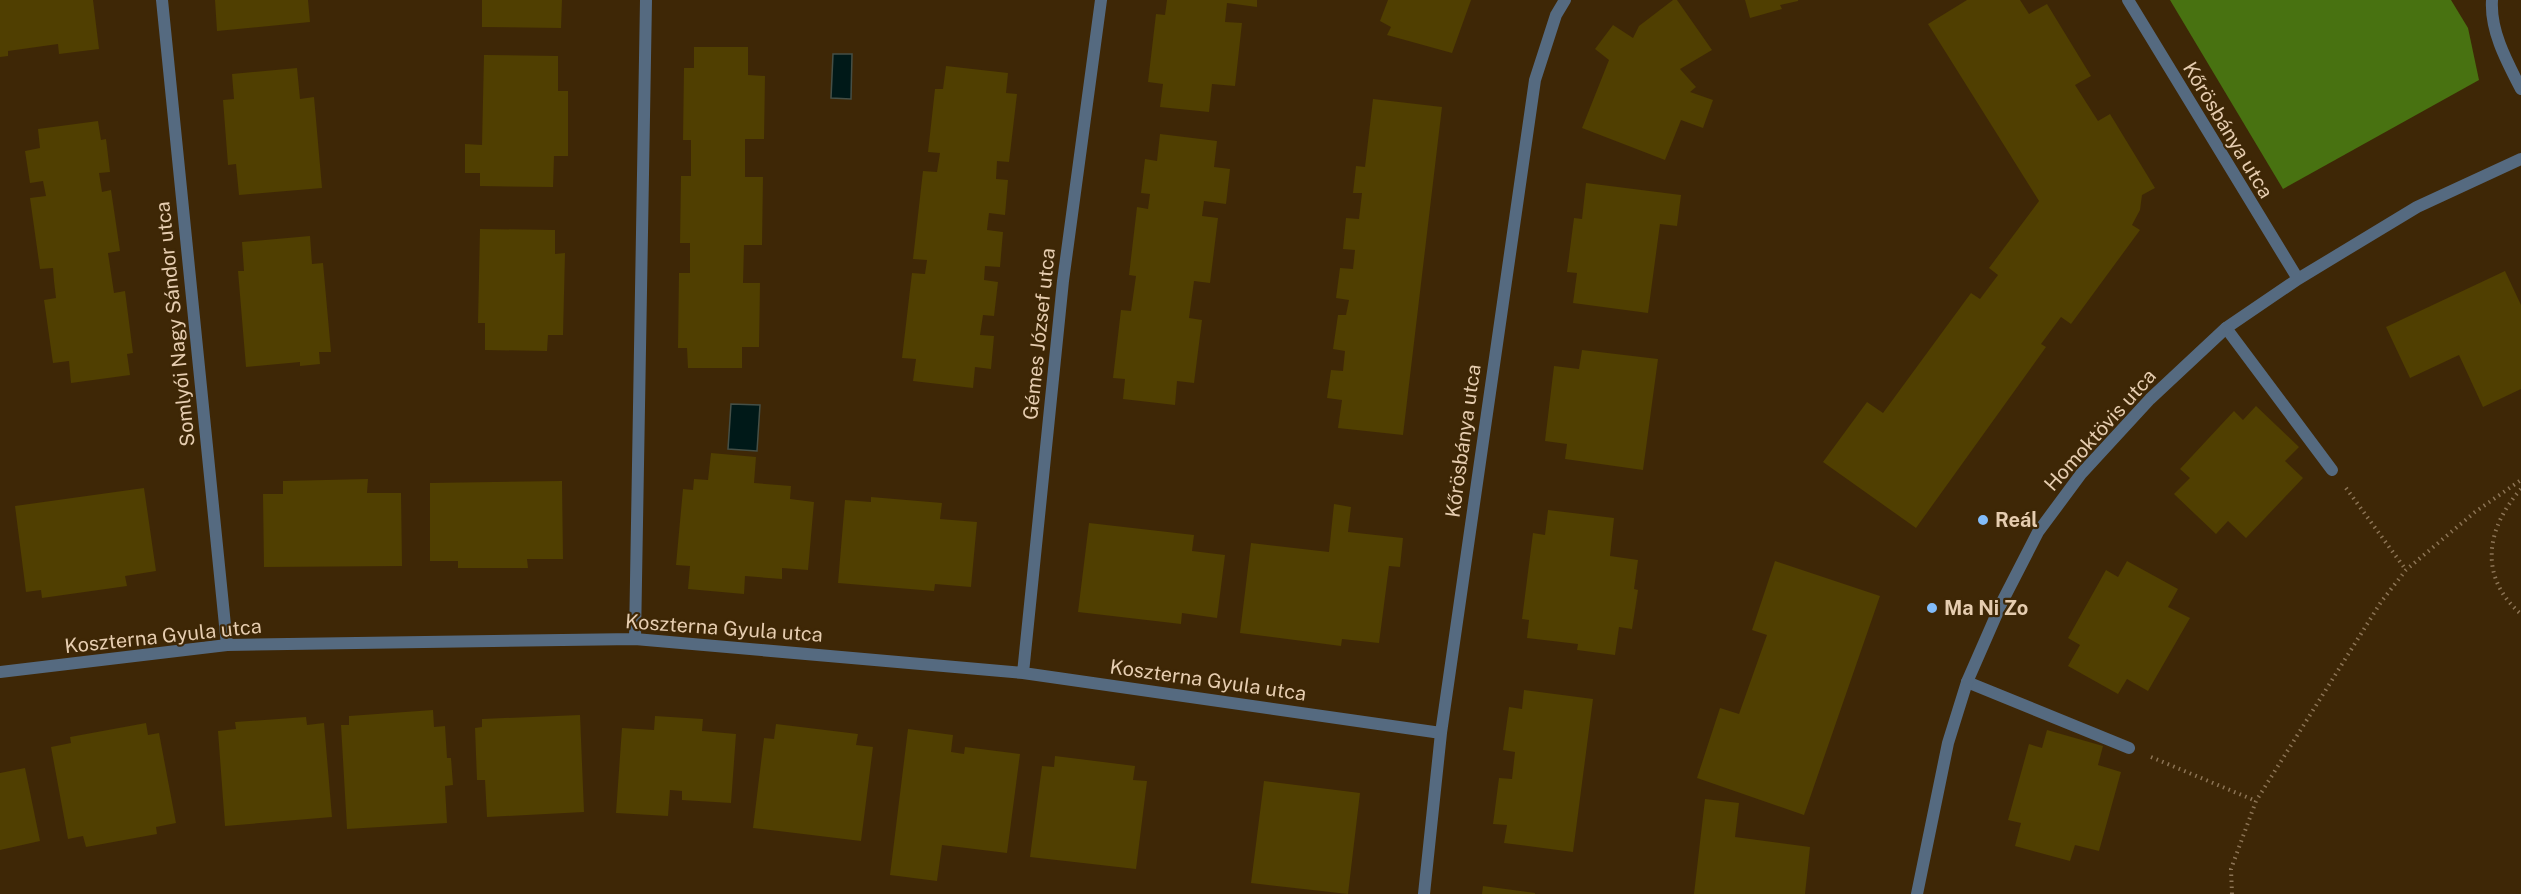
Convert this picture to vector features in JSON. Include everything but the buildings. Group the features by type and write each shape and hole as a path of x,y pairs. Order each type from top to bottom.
{"street":[{"name":"Somlyói Nagy Sándor utca","path":"162,0 227,645"},
{"path":"635,639 646,0"},
{"name":"Gémes József utca","path":"1023,673 1063,281 1101,0"},
{"name":"Kőrösbánya utca","path":"1424,894 1441,733 1535,80 1556,15 1565,0"},
{"name":"Kőrösbánya utca","path":"2128,0 2298,279"},
{"path":"2492,0 2491,15 2506,58 2521,88"},
{"name":"Homoktövis utca","path":"1917,894 1948,742 1967,682 2002,602 2038,532 2089,465 2150,399 2226,328 2298,279 2417,207 2521,159"},
{"path":"2226,328 2332,470"},
{"name":"Koszterna Gyula utca","path":"0,672 227,645 635,639 1023,673 1441,733"},
{"path":"1967,682 2129,748"}],"path":[{"path":"2332,470 2406,570"},
{"path":"2232,894 2231,869 2256,801 2381,602 2406,570 2475,512 2521,480"},
{"path":"2521,489 2501,517 2491,542 2492,569 2500,589 2521,614"},
{"path":"2129,748 2256,801"}],"green space":[{"path":"2170,0 2451,0 2468,28 2479,80 2283,189"}],"water":[{"path":"833,54 852,54 851,99 831,98"},
{"path":"731,404 760,405 757,451 728,449"}],"place":[{"name":"Reál","path":"1983,520"},
{"name":"Ma Ni Zo","path":"1932,608"}]}
